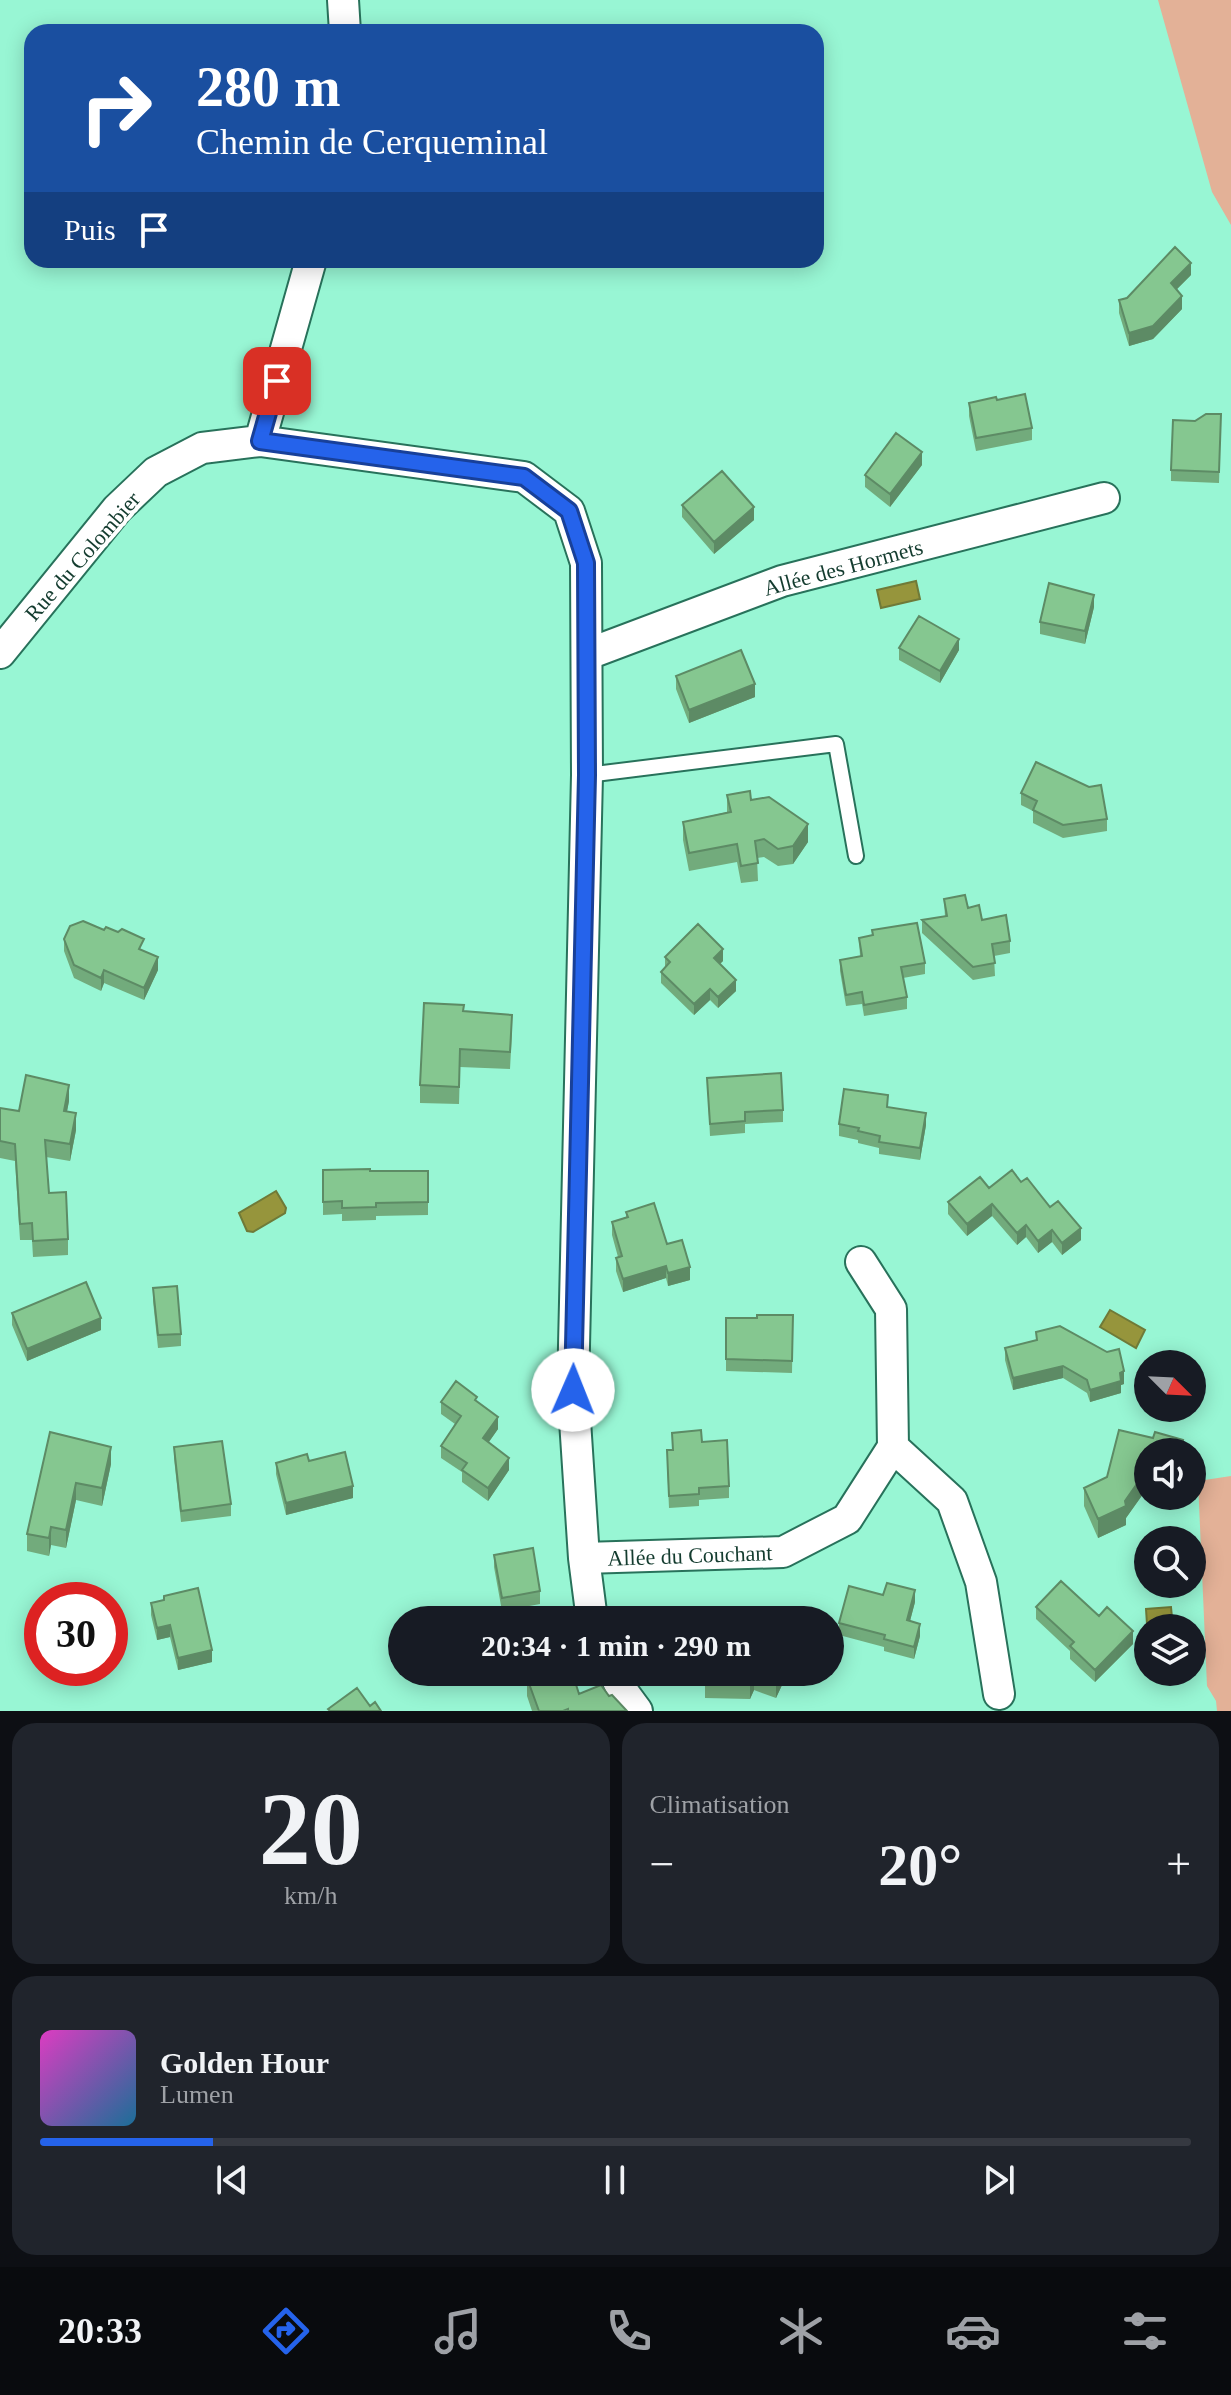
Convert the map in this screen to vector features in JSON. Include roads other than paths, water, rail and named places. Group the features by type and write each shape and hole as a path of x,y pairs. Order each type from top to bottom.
{"street":[{"path":"343,0 344,24"},
{"path":"260,441 309,268"},
{"name":"Rue du Colombier","path":"0,653 117,509 156,472 202,448 260,441 524,477 569,511 586,563 588,654 573,1390 590,1606"},
{"name":"Allée des Hormets","path":"588,654 782,581 1104,498"},
{"path":"861,1262 891,1309 893,1447 952,1501 981,1582 999,1694"},
{"name":"Allée du Couchant","path":"584,1558 783,1552 847,1519 893,1447"},
{"path":"620,1686 637,1711"}],"lane":[{"path":"587,775 836,744 856,856"}]}
